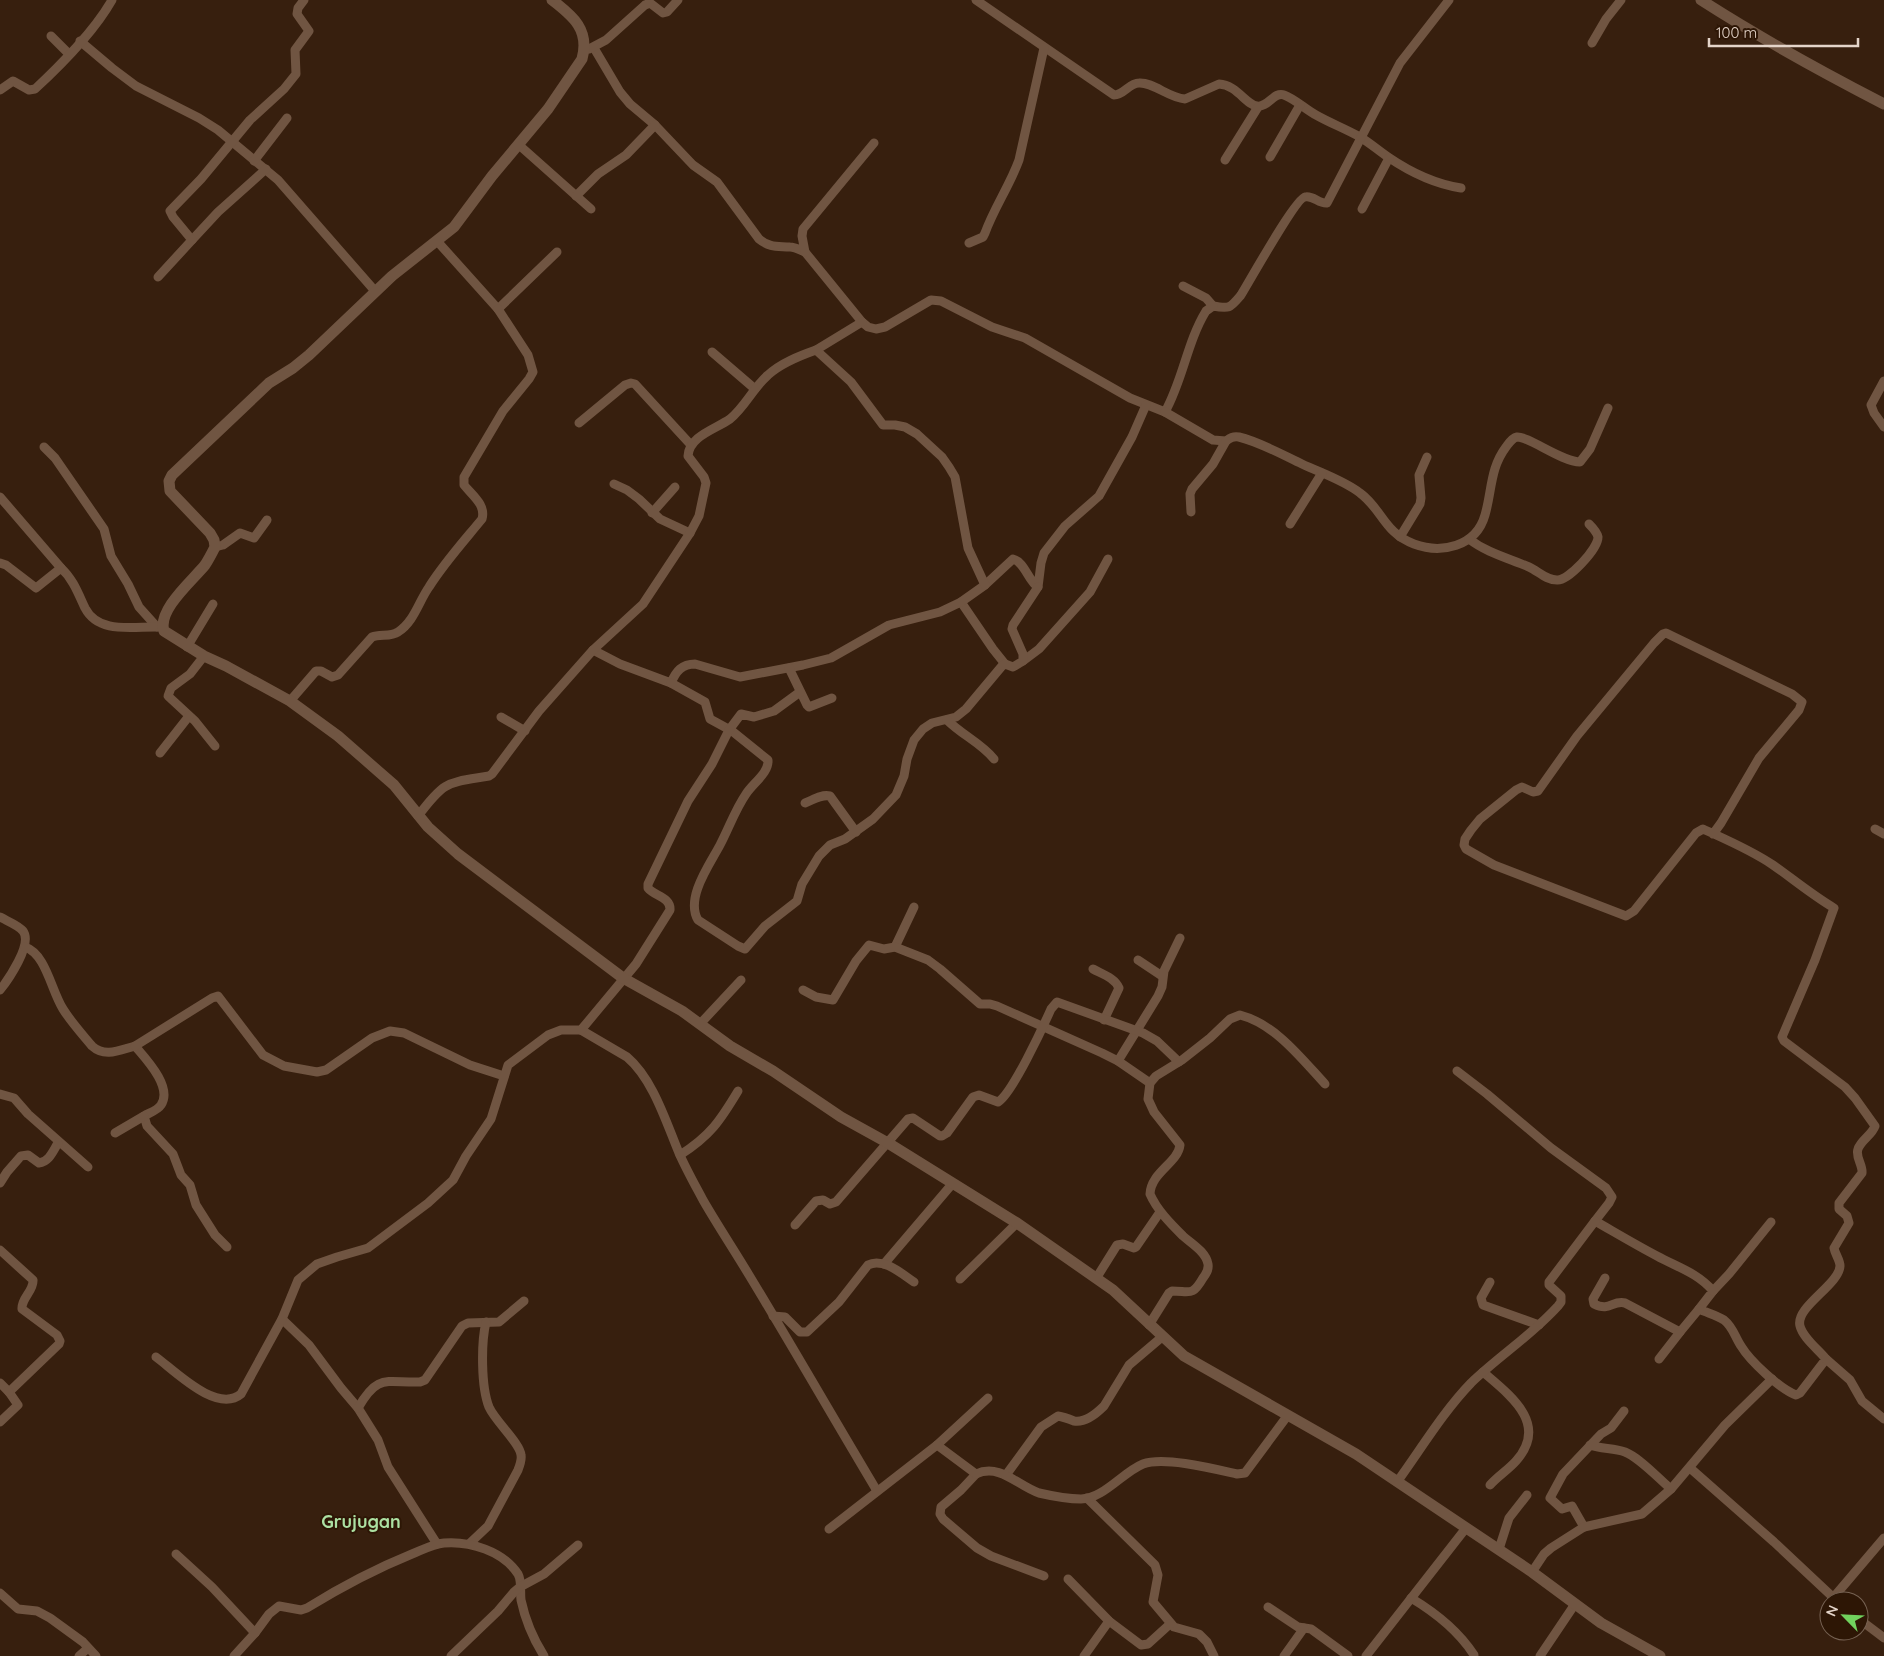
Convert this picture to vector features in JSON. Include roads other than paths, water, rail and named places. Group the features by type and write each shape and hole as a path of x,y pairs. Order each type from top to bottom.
{"street":[{"path":"0,90 13,81 29,90 35,89 80,42 107,10 112,0"},
{"path":"192,240 170,211 201,179 250,120 284,89 296,74 295,50 309,31 297,14 298,8 304,0"},
{"path":"552,0 571,14 578,24 589,49 630,104 655,125 693,166 717,182 759,239 766,245 776,247 792,246 805,252 862,322 876,329 885,327 931,300 941,301 992,327 1025,338 1130,398 1165,412 1213,440 1226,442"},
{"path":"160,627 175,599 205,565 215,547 210,533 170,491 169,481 172,475 270,383 310,355 375,291 454,227 548,109 589,49 606,40 645,5 650,3 663,13 667,12 678,0"},
{"path":"976,0 1114,95 1119,95 1135,83 1142,82 1165,93 1185,99 1219,84 1224,84 1236,90 1258,107"},
{"path":"1183,286 1206,298 1213,306 1231,307 1301,198 1305,196 1327,203 1400,63 1449,0"},
{"path":"1592,43 1606,19 1621,0"},
{"path":"1701,0 1730,19 1835,79 1884,104"},
{"path":"50,36 69,54"},
{"path":"80,42 136,86 199,118 233,141 278,180 375,291"},
{"path":"969,243 983,237 1019,160 1044,48"},
{"path":"1225,160 1258,107 1280,94 1361,138 1389,158 1433,181 1461,188"},
{"path":"1270,157 1300,105"},
{"path":"254,161 287,118"},
{"path":"576,196 592,179 626,155 655,125"},
{"path":"805,252 802,236 803,229 874,143"},
{"path":"518,145 591,209"},
{"path":"1362,209 1389,158"},
{"path":"158,277 218,212 266,169"},
{"path":"290,701 316,671 321,671 332,677 338,675 343,672 364,644 372,637 379,634 395,634 408,623 428,588 482,519 483,507 464,485 464,477 500,415 533,372 528,355 498,309 437,241"},
{"path":"498,309 557,252"},
{"path":"1165,412 1178,387 1202,317 1213,306"},
{"path":"418,816 434,796 448,784 459,780 490,776 526,731 539,711 593,650 643,604 690,533 699,516 706,484 704,477 688,456 691,445 699,437 731,418 767,375 781,365 816,350 862,322"},
{"path":"816,350 851,382 883,425 895,424 917,434 950,467 955,478 968,548 985,585"},
{"path":"712,352 755,389"},
{"path":"1884,381 1871,408 1884,427"},
{"path":"579,423 625,385 632,382 636,384 691,445"},
{"path":"1023,662 1023,654 1012,629 1038,587 1044,554 1065,526 1099,496 1132,437 1146,405"},
{"path":"1192,512 1190,494 1192,489 1213,464 1226,442 1232,437 1239,437 1322,473 1359,492 1368,500 1387,526 1412,544 1448,549 1469,539 1480,526 1485,516 1492,477 1502,453 1514,438 1522,438 1561,457 1580,462 1590,449 1608,408"},
{"path":"44,447 55,458 104,528 111,556 139,607 168,635 187,647 290,701 338,736 394,785 418,816 439,838 623,978 682,1011 730,1046 773,1071 842,1117 888,1143 1017,1223 1096,1277 1184,1356 1356,1454 1499,1549 1615,1632 1660,1656"},
{"path":"1400,537 1420,504 1419,474 1426,457"},
{"path":"1290,524 1322,473"},
{"path":"614,484 627,490 639,499 660,519 690,533"},
{"path":"652,513 675,486"},
{"path":"0,497 75,585 86,610 94,620 102,625 116,627 160,627"},
{"path":"215,547 223,545 240,533 254,538 267,520"},
{"path":"1469,539 1484,549 1530,568 1548,578 1559,580 1569,576 1596,544 1598,538 1589,524"},
{"path":"672,683 679,669 688,664 695,664 740,676 789,668 831,658 889,626 940,612 960,602 985,585 1013,559 1016,559 1038,587"},
{"path":"960,602 1005,664 1013,667 1023,662 1039,649 1084,598 1096,584 1108,559"},
{"path":"0,563 6,565 36,588 61,568"},
{"path":"187,647 213,604"},
{"path":"1713,834 1759,758 1799,710 1802,702 1792,694 1666,633 1660,637 1577,736 1538,791 1534,792 1518,788 1480,819 1468,834 1464,845 1470,853 1494,865 1626,916 1634,911 1696,832 1703,829 1713,834 1740,846 1766,860 1834,910 1782,1037 1784,1041 1845,1087 1856,1098 1875,1126 1858,1149 1857,1154 1862,1173 1839,1203 1839,1209 1849,1219 1848,1226 1834,1248 1840,1267 1835,1276 1806,1310 1800,1322 1800,1327 1826,1359 1850,1380 1862,1401 1884,1419"},
{"path":"593,650 620,664 672,683 705,702 710,719 729,730 768,760 768,766 746,794 699,883 694,910 698,920 743,948 748,948 765,926 797,901 802,884 819,856 830,845 856,832 882,810 896,794 904,776 909,752 914,740 923,729 932,723 956,717 966,709 1005,664"},
{"path":"204,656 190,674 168,692 171,699 189,716 215,746"},
{"path":"789,668 806,705 809,707 832,698"},
{"path":"580,1030 636,964 670,910 671,905 668,901 650,891 648,884 688,801 707,772 729,730 741,714 754,716 774,711 800,692"},
{"path":"160,753 189,716"},
{"path":"501,717 526,731"},
{"path":"947,720 976,741 994,760"},
{"path":"805,803 819,796 830,796 856,832"},
{"path":"1875,829 1884,834"},
{"path":"895,947 914,907"},
{"path":"0,917 22,930 25,935 25,947 18,963 0,990"},
{"path":"1118,1061 1158,996 1162,987 1162,976 1180,938"},
{"path":"803,990 816,997 833,1000 856,961 869,945 884,949 895,947 928,960 980,1004 997,1006 1118,1061 1150,1083"},
{"path":"25,947 36,953 62,1007 96,1050 102,1052 114,1053 135,1046 215,996 220,998 263,1055 284,1066 317,1072 326,1070 372,1038 390,1031 404,1032 470,1065 503,1079"},
{"path":"1138,960 1162,976"},
{"path":"1093,969 1114,981 1118,984 1119,988 1104,1020"},
{"path":"700,1024 741,980"},
{"path":"795,1225 816,1201 823,1200 830,1204 836,1202 905,1121 910,1118 942,1136 947,1133 973,1097 977,1095 998,1102 1002,1099 1016,1079 1051,1009 1057,1002 1137,1030 1157,1041 1179,1062"},
{"path":"1149,1325 1169,1293 1172,1291 1192,1292 1197,1288 1209,1265 1200,1251 1160,1212 1150,1194 1150,1188 1157,1175 1178,1152 1180,1145 1154,1112 1148,1099 1150,1083 1156,1076 1179,1062 1210,1038 1230,1019 1240,1015 1256,1022 1286,1042 1324,1084"},
{"path":"156,1357 208,1396 224,1398 241,1394 282,1318 298,1280 317,1264 368,1248 428,1203 453,1180 466,1156 491,1119 505,1069 511,1061 548,1035 561,1030 580,1030 634,1062 654,1096 680,1155 704,1201 877,1491"},
{"path":"115,1134 162,1104 162,1085 158,1074 135,1046"},
{"path":"1398,1482 1450,1408 1483,1372 1554,1311 1562,1299 1550,1285 1551,1279 1612,1197 1606,1188 1551,1148 1457,1071"},
{"path":"680,1155 697,1145 718,1125 738,1091"},
{"path":"0,1094 14,1098 58,1143 88,1167"},
{"path":"144,1116 147,1126 173,1154 181,1175 190,1185 198,1209 215,1235 227,1247"},
{"path":"0,1183 4,1169 21,1156 28,1155 39,1163 43,1163 47,1161 58,1143"},
{"path":"884,1264 953,1183"},
{"path":"1096,1277 1117,1245 1123,1244 1131,1248 1136,1247 1160,1212"},
{"path":"1595,1221 1651,1253 1695,1275 1713,1291"},
{"path":"1660,1359 1713,1291 1771,1222"},
{"path":"960,1279 1017,1223"},
{"path":"0,1250 33,1280 33,1286 22,1304 22,1309 57,1335 60,1341 9,1392"},
{"path":"772,1316 785,1317 800,1332 807,1332 839,1302 868,1265 878,1262 914,1282"},
{"path":"1605,1278 1594,1295 1594,1304 1606,1308 1617,1302 1625,1303 1680,1332"},
{"path":"1490,1282 1482,1298 1481,1303 1483,1305 1539,1325"},
{"path":"358,1408 367,1392 383,1381 414,1382 425,1380 462,1326 468,1323 499,1322 524,1301"},
{"path":"1699,1309 1724,1320 1734,1332 1741,1347 1772,1379 1796,1395 1800,1393 1826,1359"},
{"path":"282,1318 309,1346 358,1408 378,1440 392,1475 437,1544"},
{"path":"469,1544 488,1526 521,1461 521,1453 494,1416 486,1398 482,1346 486,1322"},
{"path":"1006,1475 1041,1427 1047,1422 1060,1416 1075,1421 1083,1420 1104,1406 1129,1365 1162,1337"},
{"path":"1483,1372 1520,1408 1529,1426 1527,1443 1522,1453 1490,1485"},
{"path":"1532,1572 1544,1554 1584,1527 1642,1514 1670,1489 1725,1425 1772,1379"},
{"path":"0,1383 18,1405 0,1422"},
{"path":"829,1529 937,1445 988,1398"},
{"path":"1584,1527 1572,1506 1564,1510 1550,1498 1563,1474 1603,1432 1611,1428 1624,1411"},
{"path":"1044,1576 991,1556 978,1548 943,1519 940,1514 941,1507 976,1474 989,1471 1006,1475 1039,1492 1072,1498 1087,1498 1100,1492 1130,1471 1144,1464 1154,1462 1184,1464 1237,1474 1245,1473 1288,1415"},
{"path":"937,1445 976,1474"},
{"path":"1590,1445 1619,1450 1631,1455 1670,1489"},
{"path":"1690,1468 1774,1542 1826,1591"},
{"path":"1499,1549 1509,1518 1527,1495"},
{"path":"1087,1498 1155,1565 1158,1575 1153,1602 1170,1624 1176,1628 1200,1634 1207,1642 1214,1656"},
{"path":"1366,1656 1466,1528"},
{"path":"1842,1591 1884,1538"},
{"path":"234,1656 269,1614 279,1606 301,1610 356,1578 437,1544 469,1544 508,1562 519,1575 521,1599 534,1638 544,1656"},
{"path":"451,1656 520,1587 544,1574 578,1545"},
{"path":"176,1554 212,1587 255,1633"},
{"path":"1068,1579 1109,1621 1144,1646 1170,1624"},
{"path":"0,1594 18,1609 42,1613 96,1656"},
{"path":"1411,1598 1450,1625 1460,1635 1474,1655"},
{"path":"1540,1656 1575,1604"},
{"path":"1268,1607 1298,1627 1311,1629 1348,1656"},
{"path":"1084,1656 1109,1621"},
{"path":"1869,1627 1884,1638"},
{"path":"1284,1656 1304,1628"},
{"path":"79,1656 88,1648"}],"district":[{"name":"Grujugan","path":"361,1521"}]}
